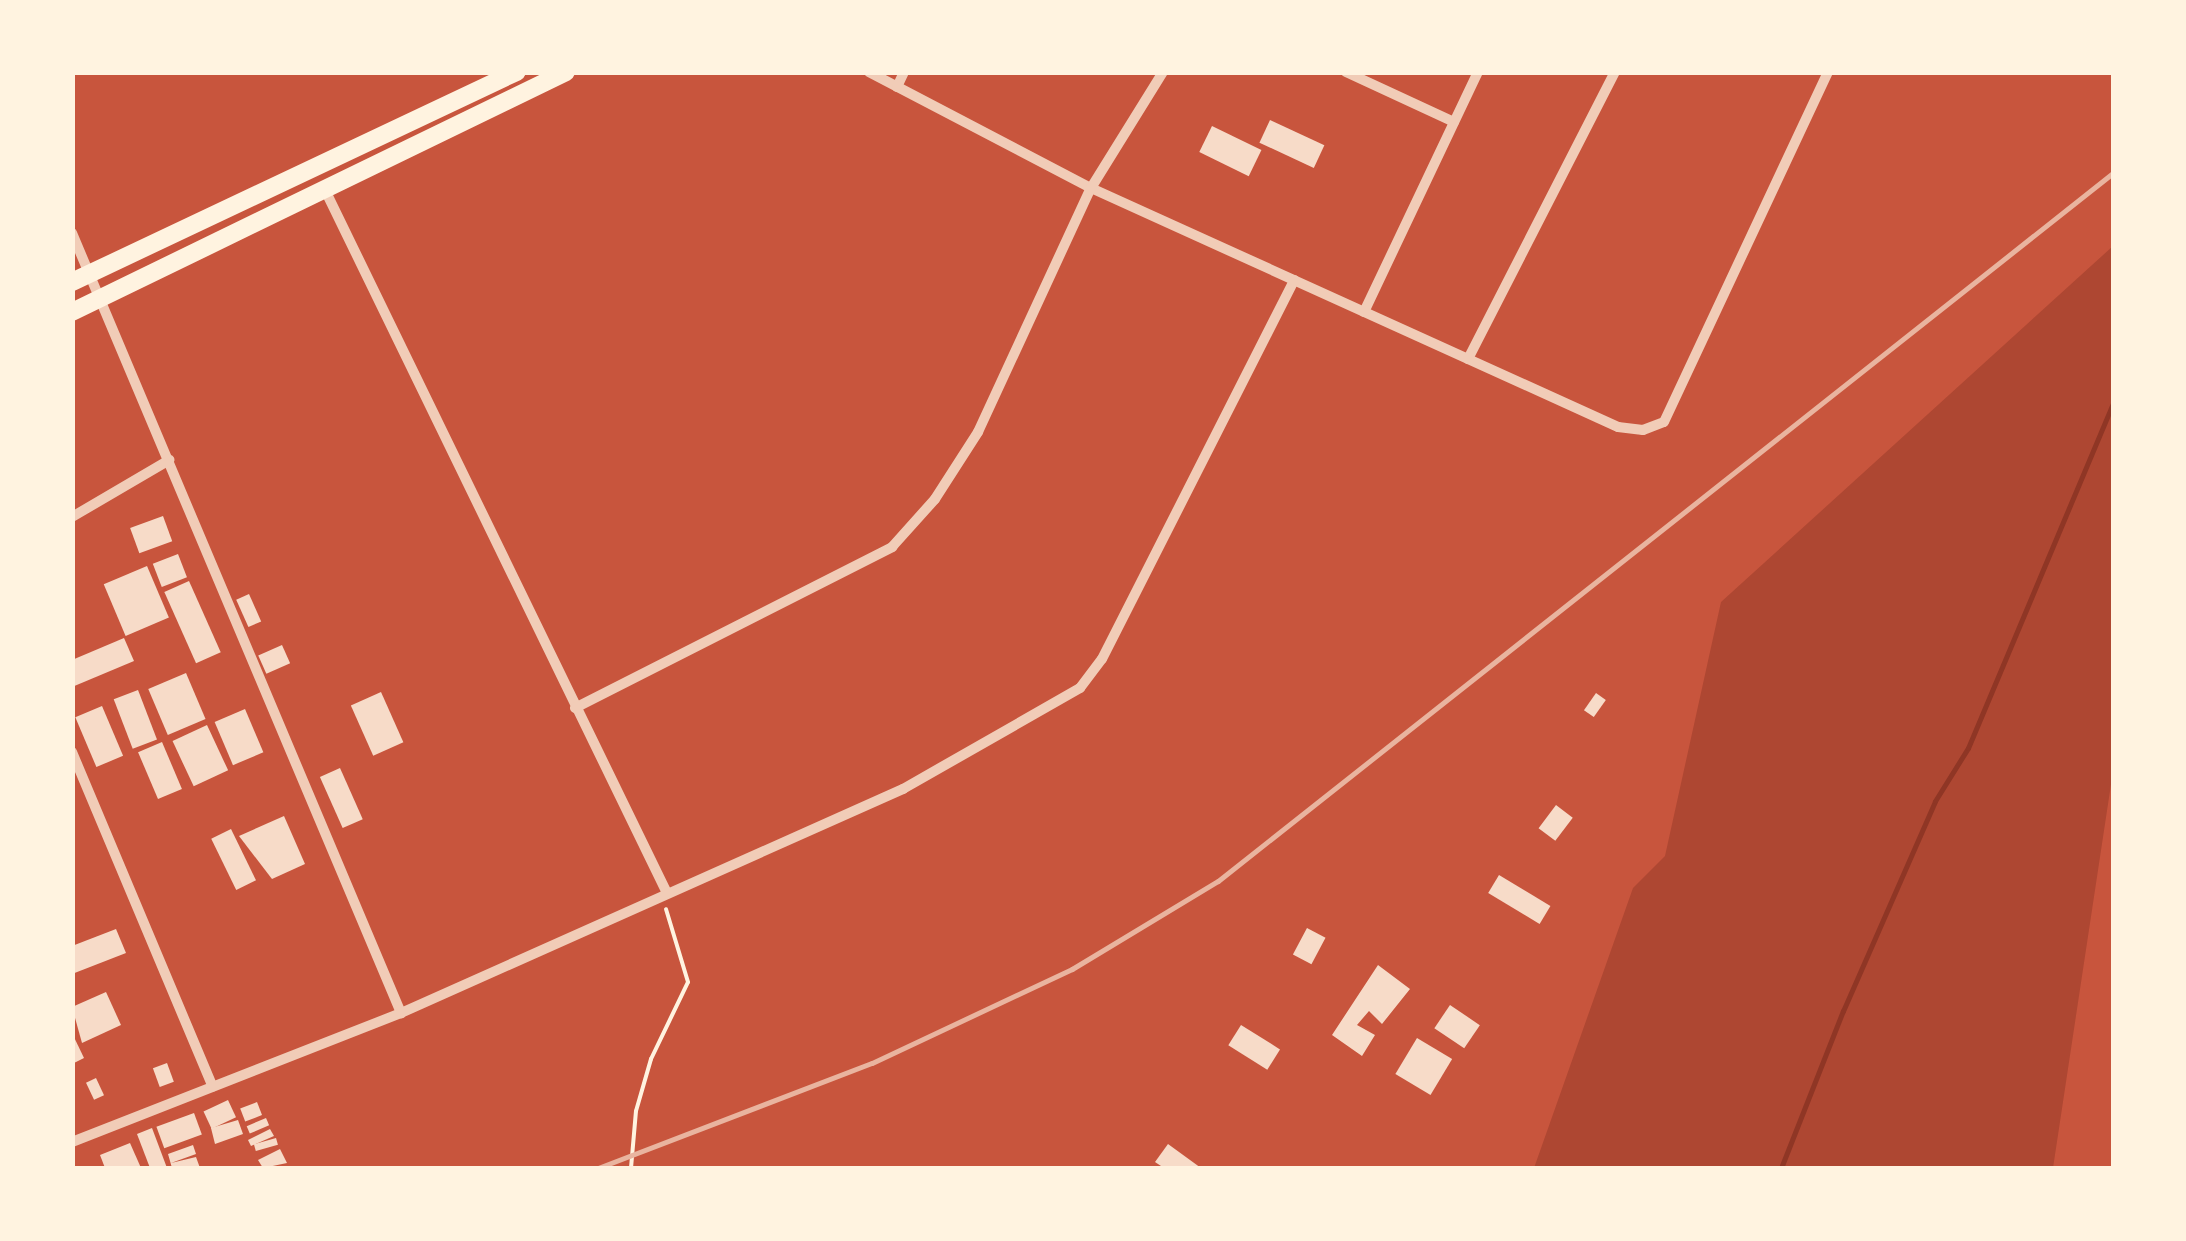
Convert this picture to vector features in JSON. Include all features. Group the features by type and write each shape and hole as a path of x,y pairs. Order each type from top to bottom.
{"main road":[{"path":"81,278 517,72"},
{"path":"72,312 326,192 566,72"}],"street":[{"path":"869,72 1091,188 1618,427 1642,430 1664,422 1828,72"},
{"path":"897,87 904,72"},
{"path":"575,708 892,547 935,499 978,432 1091,188 1162,72"},
{"path":"1346,72 1454,122"},
{"path":"1364,312 1478,72"},
{"path":"1468,359 1615,72"},
{"path":"326,192 666,891"},
{"path":"72,234 81,278 101,298 401,1013"},
{"path":"72,1142 401,1013 666,891 904,789 1092,676 1294,280"},
{"path":"72,517 169,460"},
{"path":"72,752 212,1087"}],"path":[{"path":"631,1168 636,1110 651,1059 688,982 666,914 666,891"}],"shaded area":[{"path":"2113,246 2113,771 2053,1168 1534,1168 1633,888 1665,856 1721,602"}],"building":[{"path":"1270,120 1324,145 1314,168 1259,143"},
{"path":"1212,126 1261,150 1249,176 1199,152"},
{"path":"163,516 172,541 139,553 130,528"},
{"path":"178,554 187,577 162,587 153,564"},
{"path":"147,566 169,618 126,636 104,584"},
{"path":"189,581 221,652 196,663 164,592"},
{"path":"249,594 261,621 248,627 236,600"},
{"path":"124,638 134,661 72,687 72,660"},
{"path":"282,645 290,663 266,674 258,656"},
{"path":"186,673 206,719 168,735 148,689"},
{"path":"138,690 157,739 133,749 114,699"},
{"path":"381,692 403,742 373,756 351,705"},
{"path":"1596,693 1606,700 1594,717 1584,710"},
{"path":"102,706 123,756 96,767 75,717"},
{"path":"245,709 263,752 233,765 215,722"},
{"path":"207,725 228,770 194,786 173,741"},
{"path":"162,742 182,789 158,799 138,752"},
{"path":"340,768 363,819 343,828 320,777"},
{"path":"1556,805 1573,818 1555,841 1539,828"},
{"path":"284,816 305,864 272,879 239,836"},
{"path":"231,829 256,880 236,890 211,839"},
{"path":"1499,875 1550,906 1540,924 1488,893"},
{"path":"1307,928 1326,938 1311,964 1293,954"},
{"path":"116,929 126,953 72,974 72,946"},
{"path":"1378,965 1410,989 1382,1024 1369,1011 1357,1025 1375,1035 1362,1056 1332,1035"},
{"path":"106,992 121,1025 82,1043 72,1007"},
{"path":"1450,1005 1480,1025 1464,1048 1434,1028"},
{"path":"1241,1025 1280,1049 1267,1070 1228,1045"},
{"path":"72,1033 84,1058 72,1064"},
{"path":"1417,1038 1452,1059 1431,1095 1395,1074"},
{"path":"167,1063 174,1082 160,1087 153,1068"},
{"path":"96,1078 104,1095 94,1100 86,1083"},
{"path":"228,1100 236,1117 212,1129 204,1111"},
{"path":"257,1102 262,1115 245,1122 240,1108"},
{"path":"194,1113 202,1135 164,1148 156,1127"},
{"path":"266,1118 269,1125 250,1134 247,1126"},
{"path":"238,1120 243,1134 215,1144 211,1128"},
{"path":"152,1128 167,1168 150,1168 137,1134"},
{"path":"270,1129 274,1136 251,1146 248,1140"},
{"path":"276,1138 278,1145 256,1151 254,1144"},
{"path":"130,1143 141,1168 105,1168 100,1155"},
{"path":"1168,1144 1201,1168 1164,1168 1155,1162"},
{"path":"193,1145 196,1154 171,1163 196,1157 200,1168 172,1168 168,1154"},
{"path":"280,1149 287,1163 263,1168 258,1160"}],"waterway":[{"path":"1781,1168 1843,1011 1935,801 1968,748 2114,401"}],"railway":[{"path":"598,1168 872,1063 1072,969 1218,881 2114,172"}]}
